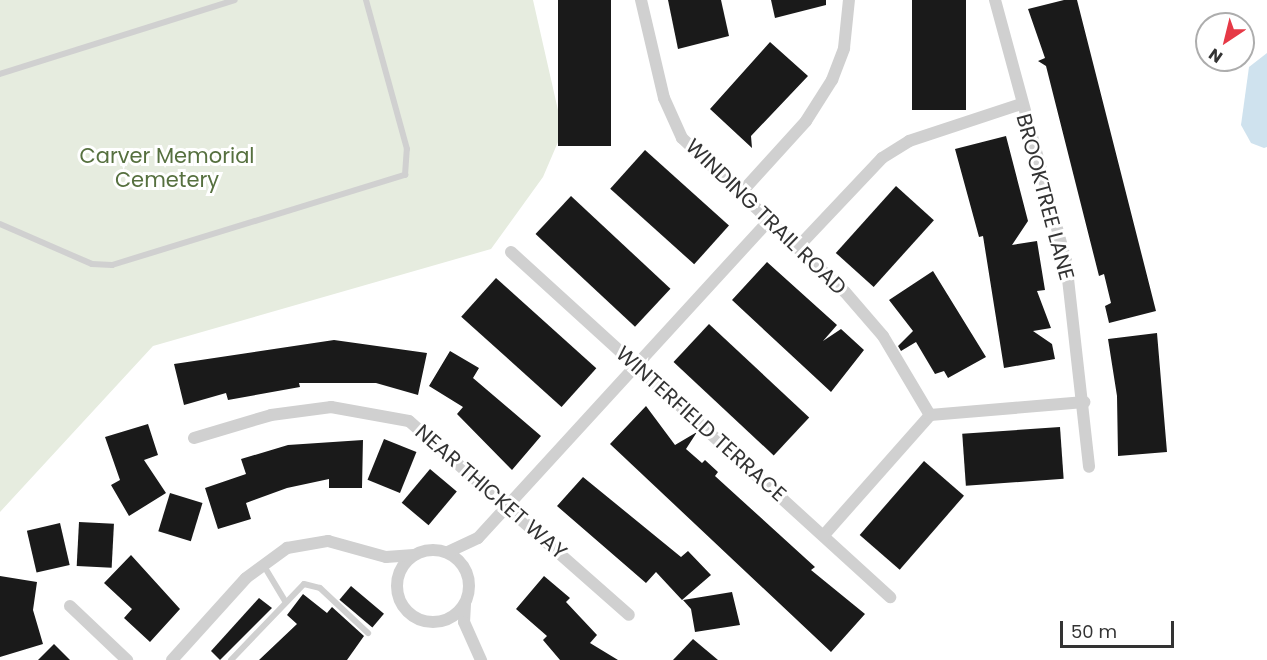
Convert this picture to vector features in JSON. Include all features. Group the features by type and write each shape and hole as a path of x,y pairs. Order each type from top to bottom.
{"street":[{"name":"WINDING TRAIL ROAD","path":"641,0 664,98 682,138 797,248 882,336 930,415"},
{"path":"739,195 806,121 832,80 843,48 849,0"},
{"name":"BROOKTREE LANE","path":"995,0 1021,104 1066,261 1089,467"},
{"path":"797,248 882,158 909,141 1021,104"},
{"path":"481,660 467,631 465,604 466,572 478,538 635,364 768,222"},
{"name":"WINTERFIELD TERRACE","path":"511,252 890,597"},
{"path":"824,535 930,415 1083,402"},
{"name":"NEAR THICKET WAY","path":"194,438 281,414 331,407 381,412 426,432 508,503 629,615"},
{"path":"172,660 262,564 287,548 328,542 386,557 448,552 478,538"},
{"path":"448,552 466,572"},
{"path":"397,579 414,555"},
{"path":"386,557 397,579 397,594 411,616 442,621 467,631"},
{"path":"442,621 465,604"},
{"path":"70,606 127,660"}],"lane":[{"path":"0,74 235,0"},
{"path":"0,224 92,264 112,265 405,175 407,149 366,0"},
{"path":"262,564 285,601"},
{"path":"231,660 297,588 311,584 368,633"}],"green space":[{"name":"Carver Memorial Cemetery","path":"0,0 533,0 560,119 558,142 543,177 491,249 153,346 0,512"}],"water":[{"path":"1267,53 1267,147 1264,148 1251,143 1241,125 1248,72 1255,72 1255,62"}],"building":[{"path":"558,0 611,0 611,146 558,146"},
{"path":"668,0 721,0 729,36 678,49"},
{"path":"771,0 826,0 826,5 775,18"},
{"path":"912,0 966,0 966,110 912,110"},
{"path":"1064,0 1077,0 1156,311 1109,323 1105,306 1111,303 1104,274 1099,276 1046,66 1038,61 1045,58 1028,9"},
{"path":"770,42 808,76 751,136 752,148 710,109"},
{"path":"1006,136 1028,221 1012,245 1037,241 1045,290 1037,291 1051,328 1033,331 1052,344 1055,359 1004,368 983,236 979,237 955,149"},
{"path":"645,150 729,226 694,264 610,189"},
{"path":"896,186 934,220 874,287 836,253"},
{"path":"571,196 670,289 635,327 536,234"},
{"path":"767,262 837,325 823,341 841,329 864,350 831,392 732,300"},
{"path":"933,271 986,357 948,378 944,371 935,374 916,342 901,351 898,346 913,331 889,300"},
{"path":"496,278 596,368 562,407 461,317"},
{"path":"709,324 809,417 774,455 674,362"},
{"path":"1157,333 1167,452 1118,456 1117,396 1108,339"},
{"path":"334,340 427,353 418,395 376,383 299,383 300,387 228,400 226,393 184,405 174,364"},
{"path":"450,351 479,368 473,378 541,436 512,470 457,414 463,407 429,386"},
{"path":"646,406 675,445 697,432 686,449 702,463 705,460 718,472 715,476 815,567 811,570 865,614 831,652 610,444"},
{"path":"148,424 158,455 144,460 166,493 129,516 111,485 120,480 105,437"},
{"path":"1060,427 1064,479 966,486 962,434"},
{"path":"384,439 416,452 400,493 368,480"},
{"path":"363,440 362,488 329,488 329,479 287,488 246,503 251,519 218,529 205,488 246,474 241,459 288,445"},
{"path":"924,461 964,496 900,570 860,535"},
{"path":"430,469 457,491 429,525 402,503"},
{"path":"583,477 681,557 688,551 711,575 682,600 656,572 646,583 557,506"},
{"path":"170,493 203,503 191,541 158,531"},
{"path":"79,522 114,524 112,568 77,566"},
{"path":"60,523 70,565 37,573 27,531"},
{"path":"131,555 180,609 150,642 124,618 132,609 104,583"},
{"path":"0,576 37,582 33,610 43,644 0,657"},
{"path":"544,576 570,598 566,602 597,635 590,643 618,660 560,660 543,640 547,636 516,609"},
{"path":"351,586 384,614 372,627 339,600"},
{"path":"732,592 740,625 695,632 691,609 683,600"},
{"path":"303,594 327,613 332,607 364,636 347,660 259,660 297,624 287,615"},
{"path":"259,598 272,608 220,660 211,651"},
{"path":"693,639 718,660 673,660"},
{"path":"54,644 70,660 38,660"}]}
